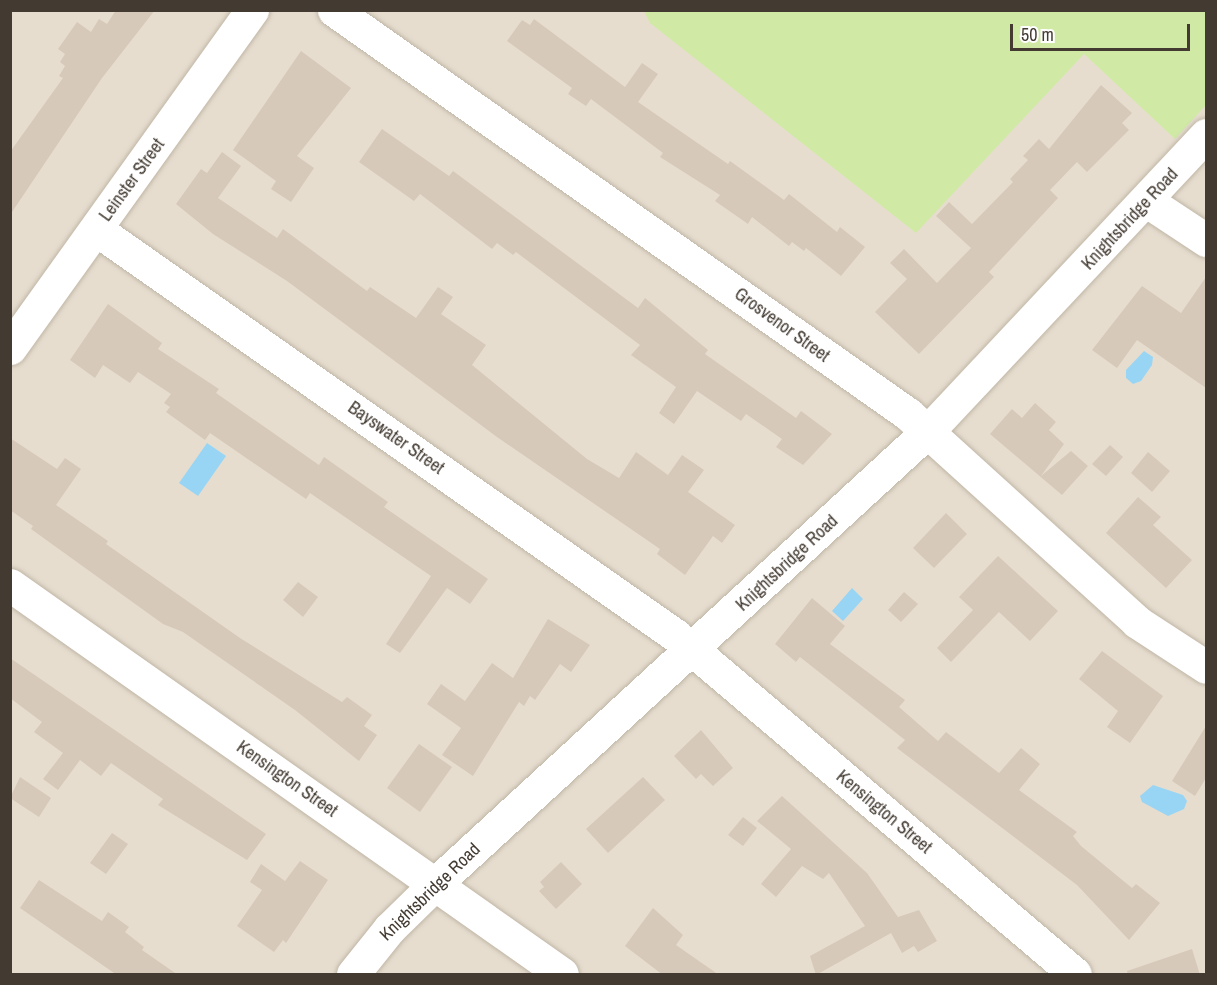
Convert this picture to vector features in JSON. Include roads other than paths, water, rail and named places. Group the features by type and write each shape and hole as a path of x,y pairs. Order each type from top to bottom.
{"street":[{"name":"Leinster Street","path":"10,348 97,230 252,10"},
{"name":"Grosvenor Street","path":"334,10 674,247 928,431 1137,622 1206,668"},
{"name":"Knightsbridge Road","path":"352,975 389,929 435,884 928,431 1148,201 1206,135"},
{"path":"1148,201 1206,240"},
{"name":"Bayswater Street","path":"97,230 692,650"},
{"name":"Kensington Street","path":"10,585 562,975"},
{"name":"Kensington Street","path":"692,650 1075,975"}],"water":[{"path":"1144,351 1153,357 1152,365 1141,381 1133,384 1126,378 1126,370"},
{"path":"207,443 226,456 198,496 179,483"},
{"path":"852,588 863,599 843,621 832,611"},
{"path":"1153,785 1183,795 1187,801 1184,809 1168,816 1142,802 1140,796"}]}
